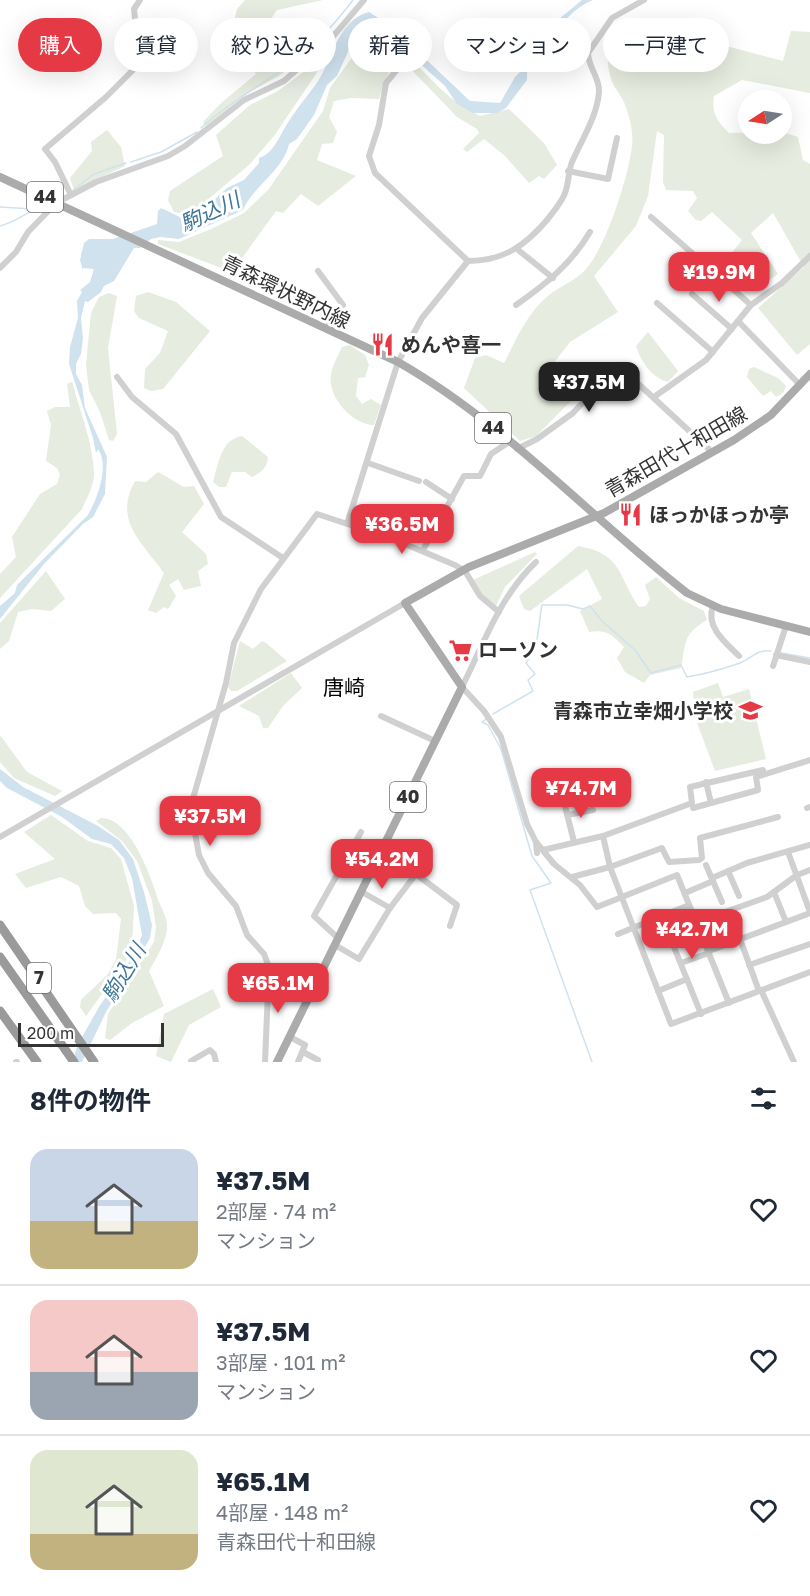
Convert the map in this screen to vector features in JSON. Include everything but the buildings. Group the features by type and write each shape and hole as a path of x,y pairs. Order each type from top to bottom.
{"highway":[{"name":"7","path":"0,925 94,1062"},
{"path":"0,957 74,1062"},
{"path":"0,1011 37,1062"}],"main road":[{"name":"青森環状野内線","path":"0,177 398,362 448,392 509,441 687,594 713,606 810,632"},
{"name":"青森田代十和田線","path":"405,603 466,571 548,534 596,516 755,428 810,374"},
{"path":"405,603 462,687"},
{"name":"40","path":"277,1062 462,687"}],"street":[{"path":"71,195 55,162 45,148 106,97 160,43 133,15 140,0"},
{"path":"0,268 56,203 127,169 168,156 195,140 244,100 284,81 330,40 364,0"},
{"path":"347,524 398,362 422,318 468,261 487,259 517,249 531,240 553,212 565,193 568,171 597,104 598,83 590,67 588,53 612,18 644,0"},
{"path":"395,72 386,83 379,126 369,156 371,165 375,173 468,261"},
{"path":"568,171 608,179 617,138"},
{"path":"651,217 751,304"},
{"path":"516,305 553,278 579,251 590,232"},
{"path":"517,249 553,278"},
{"path":"654,397 663,388 695,371 751,304 782,283 810,256"},
{"path":"318,271 343,305 328,314 330,331"},
{"path":"692,294 732,329"},
{"path":"657,303 712,352"},
{"path":"738,321 800,384"},
{"path":"517,448 537,439 573,413 618,365 712,452"},
{"path":"117,377 132,397 177,434 220,517 282,558"},
{"path":"423,550 464,476 480,476 491,454 509,441"},
{"path":"368,463 418,481"},
{"path":"426,482 452,499"},
{"path":"265,1062 268,967 264,954 248,934 236,906 208,873 199,855 192,817 192,802 234,643 261,589 317,514 423,550 466,571 480,596 499,612"},
{"path":"537,562 514,585 462,687 484,711 501,737 527,824 539,848 554,864 572,877 597,907 677,875 729,1003"},
{"path":"0,837 405,603"},
{"path":"713,606 711,612 715,631 739,656"},
{"path":"772,666 786,626"},
{"path":"776,655 810,662"},
{"path":"381,716 435,741"},
{"path":"693,808 759,790 756,777 810,760"},
{"path":"539,848 603,836 692,803 690,787 763,770"},
{"path":"706,782 711,803"},
{"path":"564,802 574,843"},
{"path":"567,815 592,810"},
{"path":"572,877 610,867 662,848 669,862 699,860 702,858 700,838 778,817"},
{"path":"361,832 314,916 336,942 359,959 390,908 416,874 457,905 450,926"},
{"path":"603,836 610,867 671,1024 810,972"},
{"path":"685,893 728,871 810,845"},
{"path":"681,963 810,913 807,893 788,852"},
{"path":"706,865 722,902"},
{"path":"697,922 774,892 797,875 810,870"},
{"path":"728,871 739,896"},
{"path":"362,892 390,908"},
{"path":"774,892 786,922"},
{"path":"618,933 689,904"},
{"path":"662,915 701,1014"},
{"path":"740,939 760,991 794,1062"},
{"path":"749,965 810,944"},
{"path":"658,991 687,979"},
{"path":"290,1037 304,1044 298,1062"},
{"path":"189,1060 210,1050 216,1062"},
{"path":"303,1052 318,1059"}],"shaded area":[{"path":"245,0 323,0 277,10 272,18 235,18 237,9"},
{"path":"791,31 810,32 810,93 742,80 714,96 713,107 721,125 729,133 738,133 738,144 792,144 792,135 798,137 803,160 810,164 810,344 797,355 758,308 804,267 773,213 751,233 778,274 758,288 731,254 742,240 712,212 701,221 696,220 688,211 697,198 693,191 666,190 663,182 664,135 657,131 648,196 636,226 594,276 618,312 570,342 546,373 549,385 573,399 536,436 520,441 464,388 475,358 486,355 504,363 523,326 541,302 586,269 594,259 609,228 630,159 632,135 626,107 609,73 729,72 729,47 783,61"},
{"path":"348,63 348,72 390,72 379,99 350,98 334,101 329,117 337,132 333,143 322,144 317,160 356,176 318,206 301,194 283,213 276,211 232,272 158,244 158,240 179,242 244,213 268,190 323,111 330,88"},
{"path":"255,72 284,72 248,93 206,126 203,122 220,104 256,74"},
{"path":"303,72 317,72 274,136 249,165 194,211 183,214 174,212 168,200 170,191 223,156 216,135 250,105 278,91"},
{"path":"414,72 424,72 458,103 480,116 509,109 544,143 557,165 544,179 539,176 529,183 505,156 484,139 467,152 463,149 479,133 477,129 457,117"},
{"path":"107,130 121,147 125,166 74,190 70,178 92,151 91,142"},
{"path":"148,292 176,302 210,331 163,389 151,391 144,388 145,369 160,353 168,331 139,318 134,311 136,296"},
{"path":"109,293 117,296 108,348 117,434 113,441 109,440 100,412 89,390 86,365 91,313 99,297"},
{"path":"648,332 678,371 668,382 652,373 638,352 636,346"},
{"path":"350,345 365,355 369,365 365,377 358,378 356,396 362,404 371,399 381,405 374,425 366,424 350,415 333,392 331,375 333,368 342,347"},
{"path":"754,367 778,378 786,386 783,393 776,397 771,391 763,396 747,377 749,369"},
{"path":"72,382 91,451 94,474 92,487 82,509 0,598 0,574 16,557 12,537 40,494 57,484 60,475 57,468 46,461 51,425 47,411 55,407 70,407 67,384"},
{"path":"242,436 268,457 265,467 252,477 245,472 232,472 226,487 219,487 213,482 225,447 235,438"},
{"path":"158,472 184,487 194,486 204,504 182,532 206,554 208,564 198,571 201,586 184,590 178,579 169,585 176,596 168,609 164,607 156,613 148,610 164,573 139,541 129,520 127,508 135,481 146,482"},
{"path":"578,546 603,554 611,560 639,607 646,606 650,599 645,585 656,577 679,598 704,611 707,620 690,634 685,645 681,668 650,675 644,683 625,672 617,658 624,647 608,634 600,631 589,632 580,611 602,599 587,569 530,611 524,609 519,596"},
{"path":"535,552 537,554 505,587 496,606 481,594 473,580"},
{"path":"46,571 65,599 51,611 32,609 18,612 9,641 0,649 0,623"},
{"path":"240,641 253,649 262,641 287,661 237,691 231,691 228,687"},
{"path":"291,673 302,688 283,706 268,728 263,728 259,716 239,706"},
{"path":"718,683 723,697 749,689 766,759 715,771 696,720 693,692"},
{"path":"0,735 27,772 62,791 55,796 14,778 0,762"},
{"path":"51,815 88,841 111,848 121,859 134,906 132,946 126,961 86,1016 80,1007 81,1000 108,974 116,959 121,919 116,913 93,914 85,906 79,886 61,877 26,888 15,874 55,859 24,832"},
{"path":"101,818 112,821 130,838 145,864 167,924 164,942 149,971 164,1006 132,1023 110,1040 105,1038 108,1014 154,942 156,927 152,901 137,861 122,841 96,821"},
{"path":"213,989 221,1007 189,1025 171,1062 156,1056 164,1014"}],"water":[{"path":"582,0 593,0 568,18 560,18"},
{"path":"369,12 378,18 357,18 358,17"},
{"name":"駒込川","path":"348,25 348,52 337,76 327,85 314,115 297,139 289,144 281,162 254,193 243,210 179,239 160,237 151,239 140,248 134,248 114,281 104,286 101,292 88,302 85,301 81,318 83,338 81,354 76,364 76,374 82,385 85,408 107,457 105,494 93,517 83,524 44,564 0,619 0,606 15,593 17,585 88,515 101,482 103,464 101,456 98,449 96,453 69,364 70,347 78,318 77,301 82,292 80,290 90,282 94,269 83,268 83,271 80,260 84,243 89,239 113,239 157,224 158,211 161,208 182,218 199,214 227,188 244,180 259,163 259,158 268,153 275,144 322,72 336,72 336,44"},
{"path":"432,65 470,101 500,103 520,72 528,72 527,80 506,108 497,113 473,113 457,104 445,86 429,72 432,72"},
{"name":"駒込川","path":"0,769 23,787 98,826 119,840 133,859 144,892 152,925 150,938 106,1012 82,1062 73,1062 77,1046 99,1007 135,953 142,935 132,878 124,858 111,844 92,839 62,817 7,788 0,781"}],"waterway":[{"path":"201,128 224,109 307,51 341,16 353,0"},
{"path":"131,162 161,152 197,132"},
{"path":"73,190 94,174 126,163"},
{"path":"0,226 41,206"},
{"path":"0,207 32,209"},
{"path":"493,714 533,691 528,680 535,674 526,663 534,650 542,605 567,605 583,609 590,606 602,621 635,650 651,673 681,665 687,677 694,676 740,663 762,651 771,651"},
{"path":"781,653 810,658"},
{"path":"486,719 482,722 488,725 501,749 532,856 551,883 530,890 592,1062"}],"place":[{"name":"めんや喜一","path":"383,345"},
{"name":"ほっかほっか亭","path":"631,515"},
{"name":"ローソン","path":"460,650"},
{"name":"青森市立幸畑小学校","path":"751,711"}],"district":[{"name":"唐崎","path":"344,688"}]}
